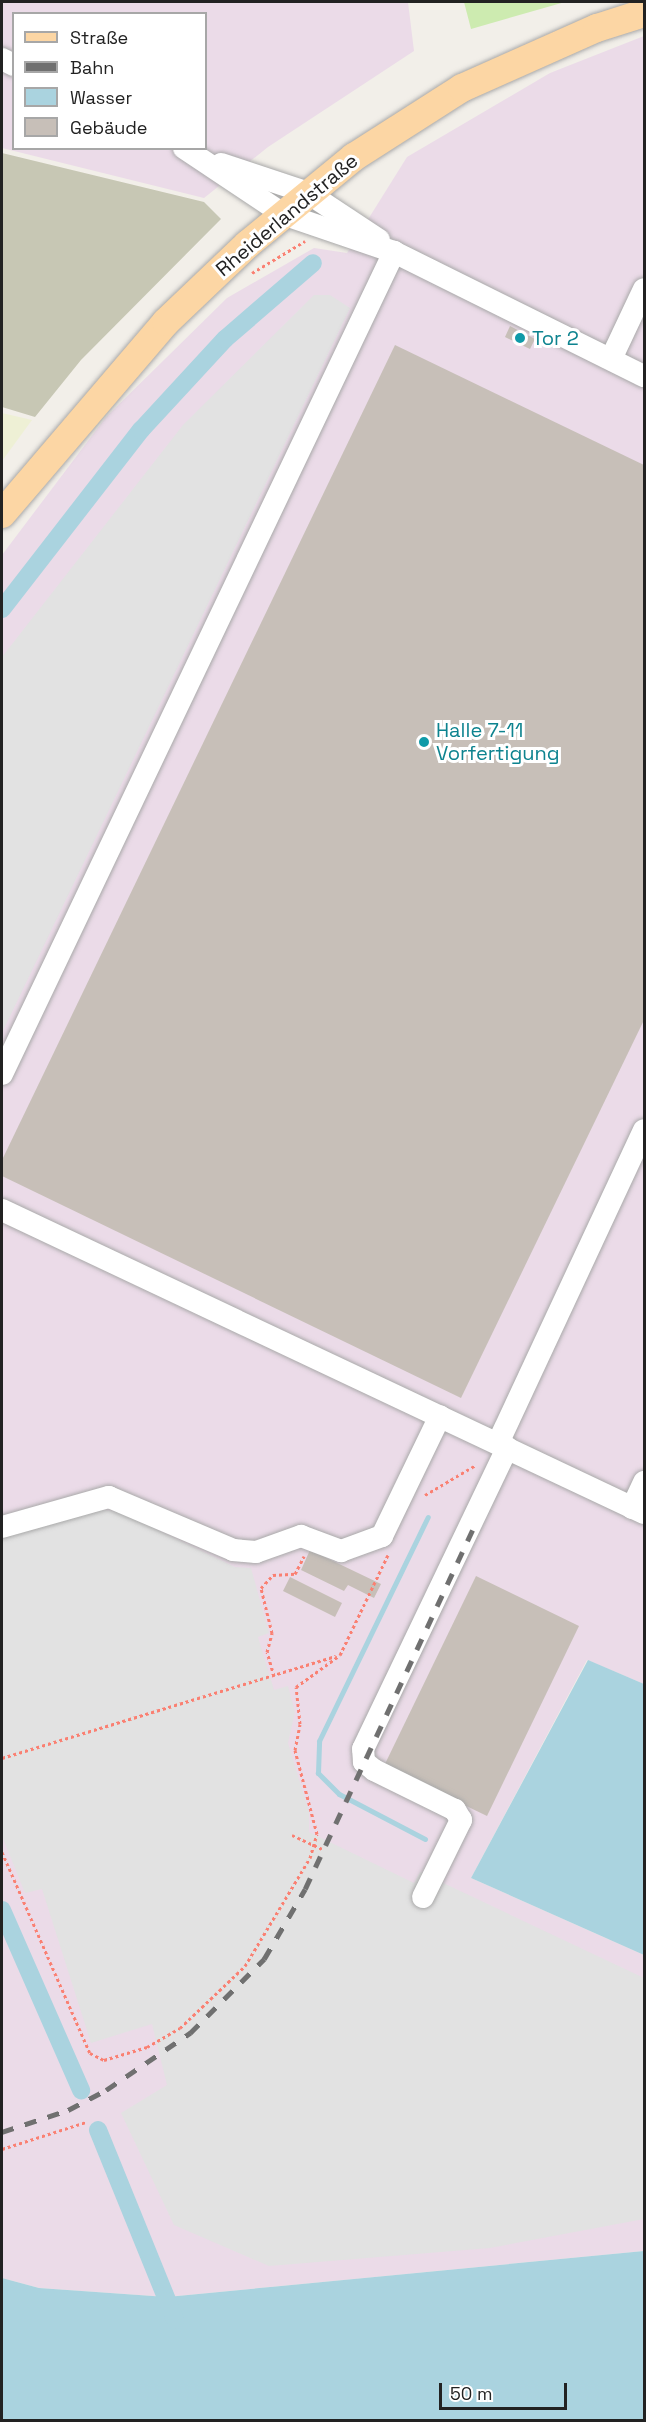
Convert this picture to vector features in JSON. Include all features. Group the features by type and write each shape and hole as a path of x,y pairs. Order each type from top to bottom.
{"main road":[{"name":"Rheiderlandstraße","path":"2,514 166,322 308,193 405,122 462,88 586,32 645,14"}],"lane":[{"path":"188,150 209,161 283,214 394,252 645,376"},
{"path":"209,161 308,193 394,252"},
{"path":"2,1074 394,252"},
{"path":"611,359 645,289"},
{"path":"423,1897 461,1820 456,1810 374,1770 364,1761 363,1749 645,1130"},
{"path":"2,1210 638,1510 645,1482"},
{"path":"2,1527 109,1497 233,1550 256,1552 301,1536 341,1551 382,1536 440,1416"}],"path":[{"path":"415,1501 502,1446"},
{"path":"274,1676 267,1652 272,1633 261,1588 273,1575 295,1574 312,1540"},
{"path":"2,1852 90,2053 104,2060 165,2038 224,1989 266,1936 314,1845 314,1813 295,1750 300,1724 296,1687 340,1655 391,1549"},
{"path":"2,1758 340,1655"},
{"path":"292,1835 322,1849"},
{"path":"2,2149 86,2122"}],"shaded area":[{"path":"2,2 408,2 414,51 268,147 204,198 2,148"},
{"path":"644,36 644,1684 587,1660 471,1878 644,1955 644,2251 167,2297 39,2288 2,2278 2,555 106,417 227,298 314,248 347,253 407,157 550,73"},
{"path":"2,153 204,202 221,219 81,360 35,417 2,407"},
{"path":"314,295 330,295 350,308 2,1033 2,657 183,425"},
{"path":"2,413 32,420 2,461"},
{"path":"103,1510 120,1512 235,1567 251,1568 269,1633 258,1637 274,1690 288,1686 295,1712 288,1743 309,1812 309,1832 414,1883 420,1872 644,1978 644,2219 490,2248 269,2266 174,2225 121,2113 167,2085 152,2024 91,2043 42,1889 25,1893 2,1836 2,1536"}],"green space":[{"path":"464,2 565,2 471,29"}],"water":[{"path":"588,1660 644,1684 644,1955 471,1878"},
{"path":"644,2251 644,2420 2,2420 2,2278 39,2288 167,2297"}],"building":[{"name":"Tor 2","path":"510,326 535,339 530,349 505,337"},
{"name":"Halle 7-11 Vorfertigung","path":"395,345 644,465 644,1020 461,1398 2,1176 2,1160"},
{"path":"310,1550 381,1584 374,1598 348,1585 344,1591 301,1570"},
{"path":"476,1576 579,1626 487,1816 384,1766"},
{"path":"290,1577 342,1603 335,1617 283,1591"}],"waterway":[{"path":"2,609 141,430 225,339 313,263"},
{"path":"425,1839 339,1794 318,1773 319,1741 428,1517"},
{"path":"2,1910 81,2090"},
{"path":"98,2130 175,2320"}],"railway":[{"path":"2,2132 68,2110 106,2090 190,2033 264,1959 305,1889 476,1522"}],"place":[{"name":"Tor 2","path":"520,338"},
{"name":"Halle 7-11 Vorfertigung","path":"424,742"}]}
